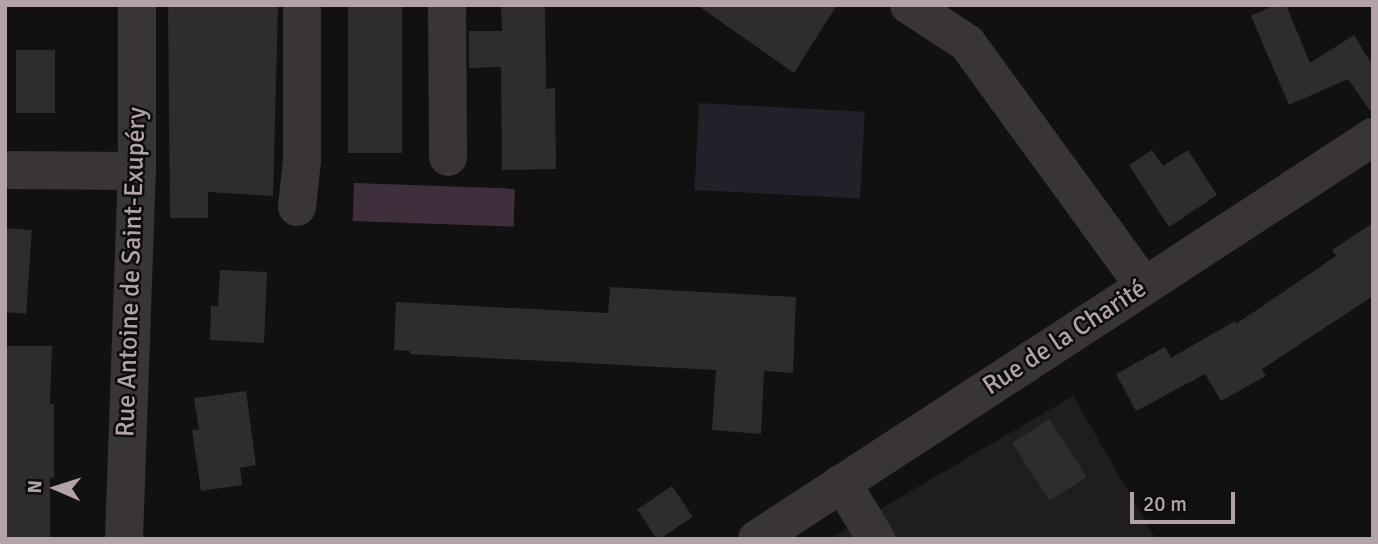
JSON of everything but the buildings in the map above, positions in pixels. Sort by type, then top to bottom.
[{"type":"street","name":"Rue Antoine de Saint-Exupéry","points":[[124,539],[137,171],[137,5]]},
{"type":"street","points":[[297,208],[302,160],[302,5]]},
{"type":"street","points":[[447,5],[448,157]]},
{"type":"street","points":[[909,5],[967,43],[1144,286]]},
{"type":"street","name":"Rue de la Charité","points":[[757,539],[1373,137]]},
{"type":"street","points":[[5,170],[137,171]]},
{"type":"street","points":[[842,484],[876,539]]},
{"type":"shaded area","points":[[699,103],[865,112],[860,199],[694,190]]},
{"type":"shaded area","points":[[354,183],[515,189],[514,227],[353,221]]},
{"type":"shaded area","points":[[1073,396],[1156,539],[829,539]]}]
